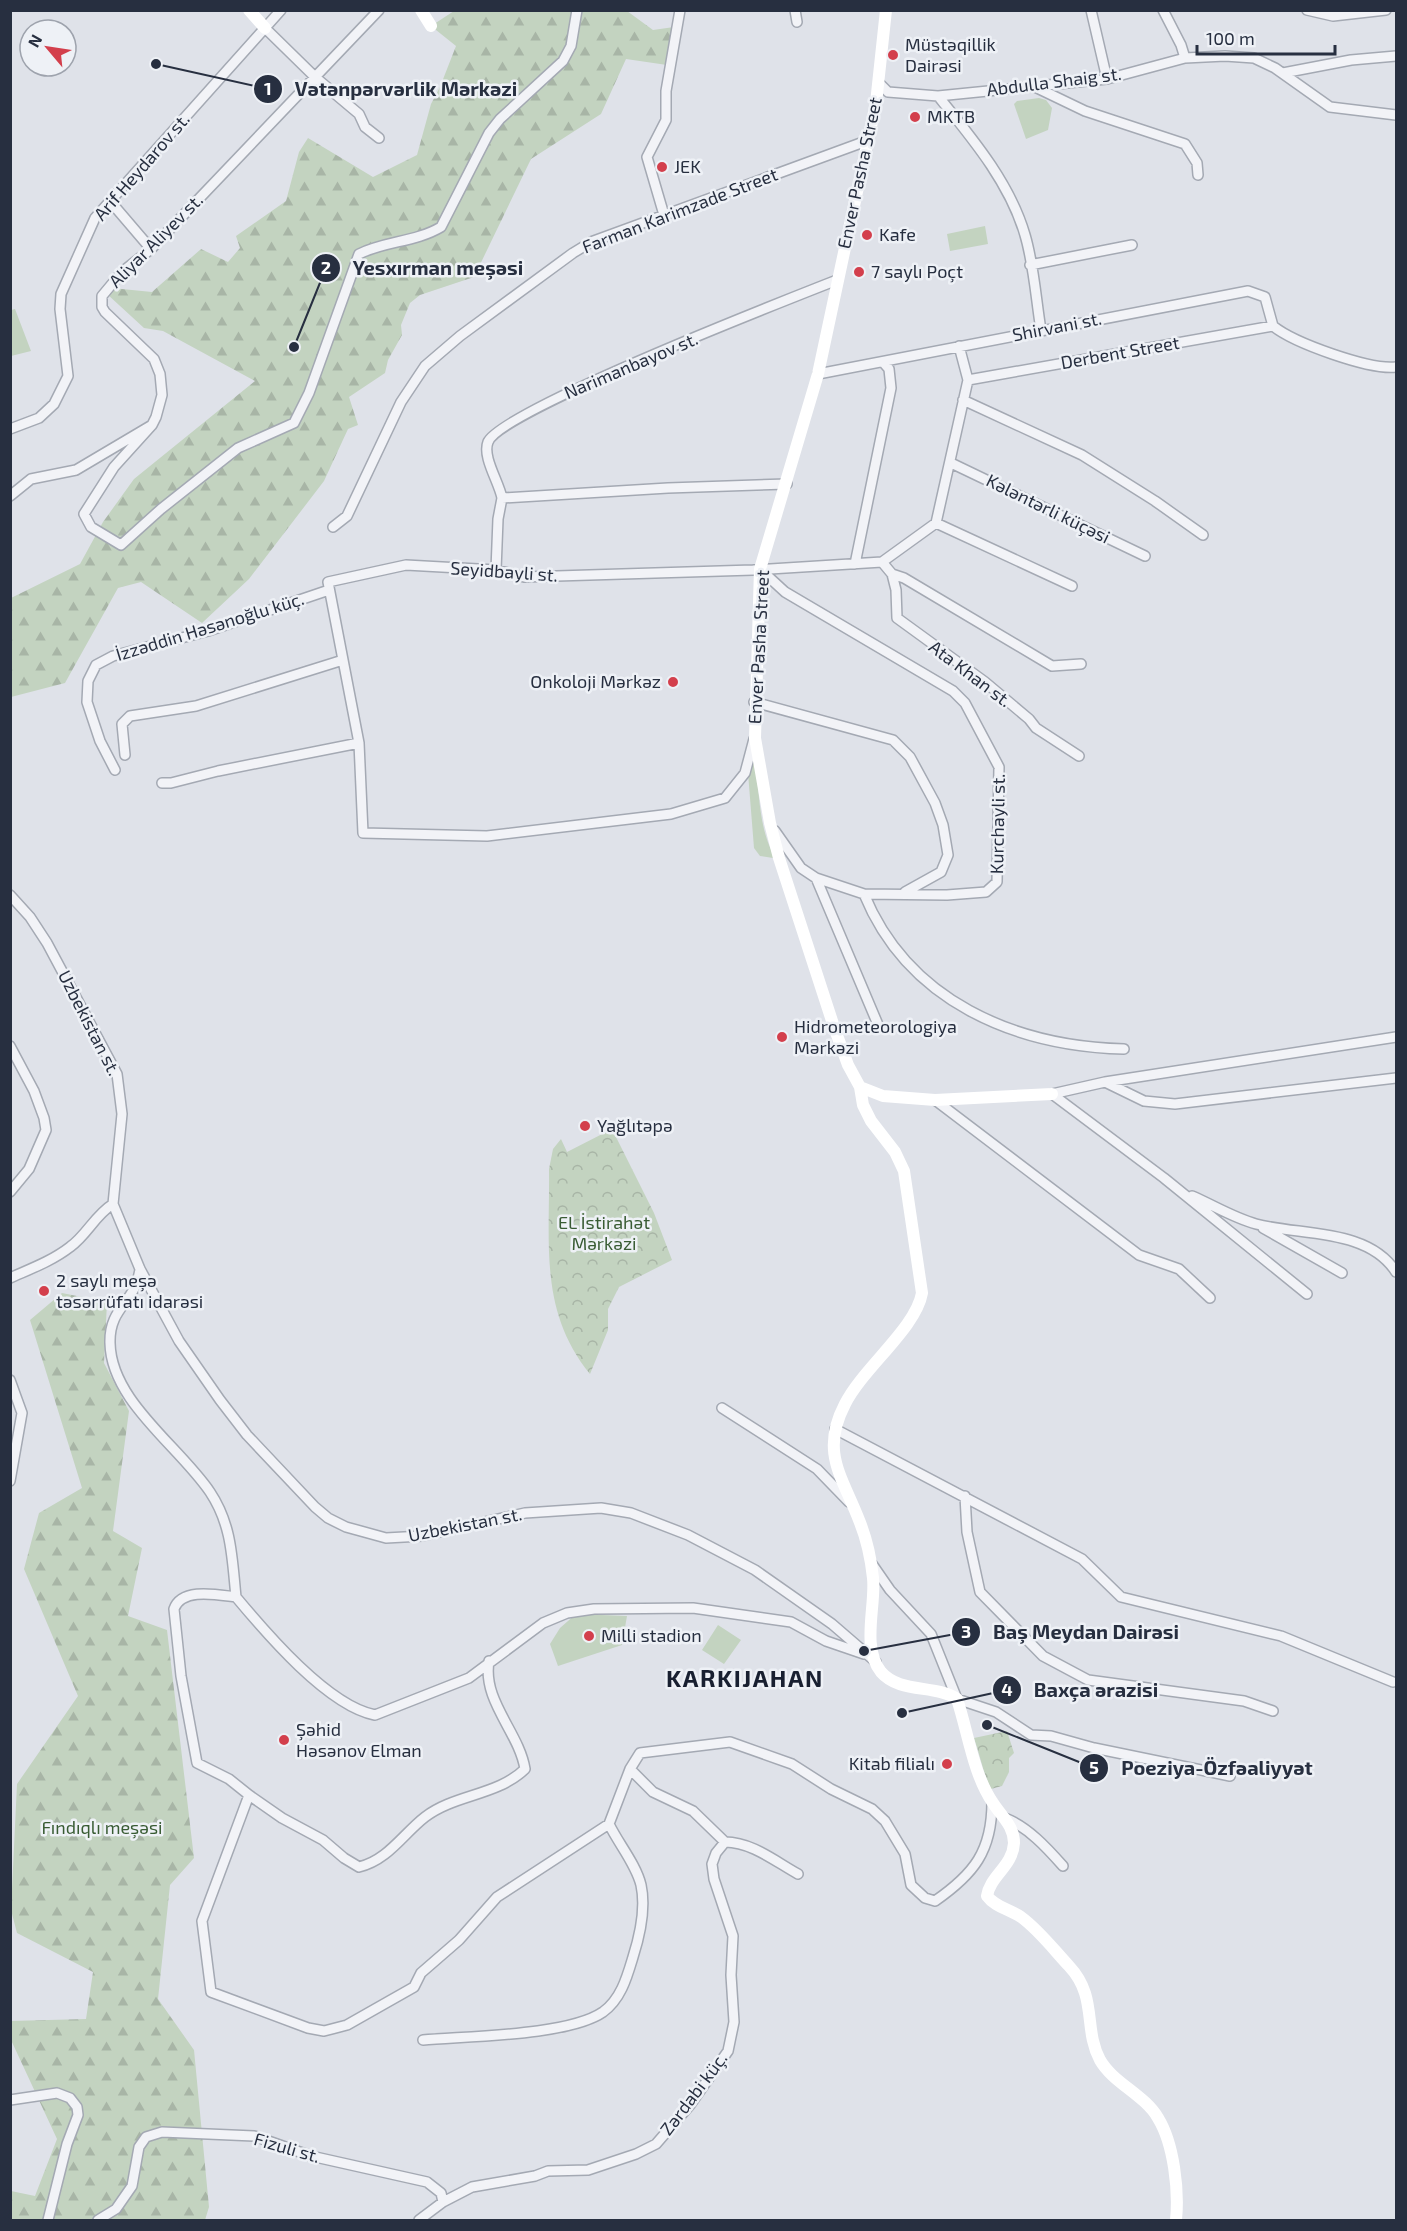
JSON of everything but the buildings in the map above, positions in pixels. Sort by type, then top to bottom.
[{"type":"street","points":[[249,10],[315,77],[359,114],[365,127],[379,138]]},
{"type":"street","name":"Arif Heydarov st.","points":[[10,429],[39,418],[62,392],[69,375],[60,309],[61,294],[95,218],[281,10]]},
{"type":"street","name":"Aliyar Aliyev st.","points":[[152,425],[161,406],[160,374],[154,359],[105,312],[102,307],[102,296],[122,272],[151,249],[379,10]]},
{"type":"street","points":[[421,10],[431,26]]},
{"type":"street","points":[[152,425],[114,467],[84,514],[91,527],[121,545],[161,509],[238,448],[294,423],[309,393],[359,254],[378,244],[430,233],[441,227],[489,133],[500,119],[562,61],[571,46],[577,10]]},
{"type":"street","points":[[664,215],[647,157],[666,120],[666,91],[680,10]]},
{"type":"street","points":[[795,10],[797,22]]},
{"type":"street","name":"Enver Pasha Street","points":[[871,1658],[873,1578],[864,1533],[838,1475],[832,1448],[835,1429],[844,1404],[862,1376],[910,1321],[921,1300],[908,1186],[904,1171],[863,1105],[860,1087],[848,1065],[834,1027],[770,823],[755,738],[754,702],[760,569],[818,374],[869,140],[879,83],[886,10]]},
{"type":"street","points":[[1091,10],[1107,78]]},
{"type":"street","points":[[1163,10],[1185,58]]},
{"type":"street","points":[[1307,10],[1333,16],[1386,10]]},
{"type":"street","name":"Abdulla Shaig st.","points":[[879,83],[888,92],[938,96],[1107,78],[1185,58],[1225,56],[1254,58],[1283,73],[1330,107],[1396,115]]},
{"type":"street","points":[[1283,73],[1351,60],[1396,56]]},
{"type":"street","points":[[1034,86],[1085,111],[1185,144],[1197,163],[1198,176]]},
{"type":"street","points":[[938,96],[981,150],[1004,189],[1025,235],[1041,330]]},
{"type":"street","name":"Farman Karimzade Street","points":[[333,527],[347,516],[401,402],[437,353],[573,252],[664,215],[869,140]]},
{"type":"street","points":[[110,201],[151,249]]},
{"type":"street","points":[[1030,265],[1132,245]]},
{"type":"street","name":"Narimanbayov st.","points":[[496,570],[498,519],[502,498],[500,483],[486,449],[488,440],[504,425],[564,394],[837,280]]},
{"type":"street","name":"Shirvani st.","points":[[818,374],[1248,291],[1265,297],[1273,326]]},
{"type":"street","points":[[1273,326],[1287,338],[1352,359],[1386,368],[1396,367]]},
{"type":"street","name":"Derbent Street","points":[[968,381],[1273,326]]},
{"type":"street","points":[[959,346],[968,381],[936,523],[882,562],[892,574],[904,578],[1052,666],[1081,664]]},
{"type":"street","points":[[855,564],[891,388],[889,369],[883,362]]},
{"type":"street","points":[[963,400],[1082,455],[1155,501],[1203,536]]},
{"type":"street","points":[[10,496],[31,479],[76,470],[152,425]]},
{"type":"street","name":"Kələntərli küçəsi","points":[[951,462],[1145,556]]},
{"type":"street","points":[[502,498],[668,488],[787,484]]},
{"type":"street","points":[[936,523],[1072,586]]},
{"type":"street","name":"Seyidbayli st.","points":[[329,590],[328,582],[406,565],[496,570],[524,577],[760,569],[882,562]]},
{"type":"street","name":"Kurchayli st.","points":[[760,569],[785,592],[953,691],[965,703],[999,767],[997,882],[986,892],[864,894],[816,878]]},
{"type":"street","name":"Ata Khan st.","points":[[892,574],[896,590],[897,618],[985,682],[1029,719],[1036,728],[1079,756]]},
{"type":"street","points":[[329,590],[359,743],[363,833],[487,836],[671,814],[725,798],[745,773],[755,738]]},
{"type":"street","name":"İzzəddin Həsənoğlu küç.","points":[[115,770],[100,741],[87,702],[88,681],[96,665],[113,656],[208,631],[329,590]]},
{"type":"street","points":[[125,755],[123,724],[130,716],[196,706],[343,660]]},
{"type":"street","points":[[754,702],[893,740],[910,757],[935,803],[943,825],[948,855],[941,872],[902,894]]},
{"type":"street","points":[[162,783],[359,743]]},
{"type":"street","points":[[770,823],[801,868],[816,878],[879,1027]]},
{"type":"street","points":[[864,894],[882,931],[911,966],[973,1015],[1024,1034],[1101,1049],[1124,1049]]},
{"type":"street","name":"Uzbekistan st.","points":[[10,895],[30,916],[47,943],[117,1074],[122,1114],[113,1204],[140,1269],[179,1341],[247,1435],[328,1518],[369,1535],[386,1538],[422,1536],[534,1512],[601,1508],[631,1513],[688,1535],[755,1570],[832,1624],[871,1658]]},
{"type":"street","points":[[860,1087],[883,1096],[935,1101],[1052,1094],[1105,1082],[1396,1036]]},
{"type":"street","points":[[10,1046],[34,1091],[45,1118],[46,1130],[29,1169],[10,1192]]},
{"type":"street","points":[[1105,1082],[1144,1101],[1176,1104],[1396,1078]]},
{"type":"street","points":[[1052,1094],[1181,1191],[1307,1294]]},
{"type":"street","points":[[935,1101],[1139,1255],[1179,1269],[1210,1298]]},
{"type":"street","points":[[1181,1191],[1255,1224],[1342,1273]]},
{"type":"street","points":[[10,1278],[70,1247],[92,1225],[100,1212],[113,1204]]},
{"type":"street","points":[[1255,1224],[1338,1238],[1367,1247],[1389,1261],[1396,1272]]},
{"type":"street","points":[[140,1269],[135,1291],[113,1316],[110,1336],[111,1359],[117,1377],[130,1398],[210,1492],[229,1529],[236,1597],[266,1634],[296,1662],[345,1704],[363,1713],[375,1715],[469,1678],[543,1623],[567,1613],[594,1609],[693,1608],[791,1622],[848,1650],[871,1658],[881,1672],[900,1683],[945,1693],[996,1712],[1031,1735],[1051,1736],[1094,1748],[1230,1776]]},
{"type":"street","points":[[10,1380],[22,1413],[10,1481]]},
{"type":"street","points":[[722,1408],[818,1469],[850,1504]]},
{"type":"street","points":[[835,1429],[1082,1559],[1121,1597],[1281,1636],[1393,1682]]},
{"type":"street","points":[[964,1496],[967,1532],[980,1592],[1043,1656],[1088,1680],[1244,1701],[1273,1711]]},
{"type":"street","points":[[869,1560],[890,1590],[931,1634],[957,1699],[980,1777],[992,1802],[1005,1818],[1012,1832],[1012,1852],[987,1896],[992,1902],[1020,1917],[1038,1932],[1070,1967],[1083,1986],[1089,2000],[1094,2043],[1102,2062],[1158,2118],[1173,2159],[1177,2184],[1176,2220]]},
{"type":"street","points":[[236,1597],[196,1595],[177,1601],[175,1623],[181,1676],[197,1763],[229,1779],[282,1818],[323,1839],[344,1858],[359,1867],[374,1863],[436,1810],[500,1786],[525,1769],[523,1760],[499,1714],[487,1673],[489,1661]]},
{"type":"street","points":[[249,1795],[202,1922],[211,1992],[308,2028],[324,2031],[347,2025],[414,1987],[421,1973],[459,1940],[497,1897],[609,1824],[630,1769],[640,1753],[730,1742],[792,1764],[831,1789],[872,1809],[885,1821],[905,1854],[911,1885],[925,1898],[935,1901],[973,1871],[981,1858],[990,1829],[992,1802]]},
{"type":"street","points":[[630,1769],[653,1792],[693,1811],[725,1842],[755,1849],[798,1874]]},
{"type":"street","points":[[1005,1818],[1015,1821],[1063,1866]]},
{"type":"street","points":[[423,2040],[548,2029],[581,2022],[602,2012],[616,1999],[634,1955],[643,1906],[641,1883],[609,1824]]},
{"type":"street","name":"Zərdabi küç.","points":[[419,2220],[443,2202],[485,2183],[535,2176],[548,2171],[588,2170],[636,2154],[656,2144],[690,2105],[728,2051],[734,2022],[731,1975],[733,1936],[714,1879],[712,1864],[716,1852],[725,1842]]},
{"type":"street","points":[[10,2100],[57,2094],[70,2098],[77,2107],[78,2115],[67,2144],[48,2220]]},
{"type":"street","name":"Fizuli st.","points":[[98,2220],[116,2210],[132,2186],[142,2142],[146,2137],[162,2132],[254,2136],[311,2156],[427,2182],[441,2193],[443,2202]]},
{"type":"green space","points":[[454,11],[627,11],[653,30],[674,27],[667,65],[626,59],[601,114],[531,159],[474,277],[420,295],[410,303],[401,325],[402,335],[388,360],[385,373],[349,397],[358,425],[348,429],[324,481],[249,579],[202,623],[141,582],[118,588],[65,683],[11,697],[11,598],[80,564],[103,522],[134,479],[255,381],[163,331],[144,328],[107,294],[112,288],[152,292],[201,249],[228,262],[240,248],[236,236],[286,201],[299,152],[308,138],[373,177],[417,155],[431,104],[456,46],[431,26]]},
{"type":"green space","points":[[1039,98],[1046,100],[1052,108],[1048,130],[1026,139],[1014,104],[1017,101]]},
{"type":"green space","points":[[985,226],[988,244],[950,251],[947,234]]},
{"type":"green space","points":[[15,309],[31,351],[11,356],[11,310]]},
{"type":"green space","points":[[754,753],[762,820],[775,857],[773,858],[760,856],[754,848],[748,773]]},
{"type":"green space","name":"EL İstirahət Mərkəzi","points":[[612,1129],[654,1213],[672,1260],[619,1287],[608,1309],[608,1330],[590,1374],[562,1326],[555,1301],[549,1251],[549,1169],[553,1149],[561,1139],[567,1152]]},
{"type":"green space","name":"Fındıqlı meşəsi","points":[[62,1293],[107,1302],[104,1363],[129,1411],[113,1531],[142,1548],[128,1616],[167,1630],[194,1858],[170,1885],[158,1999],[194,2050],[209,2207],[205,2220],[11,2220],[11,2191],[35,2196],[57,2139],[11,2040],[10,2021],[86,2019],[93,1972],[17,1933],[11,1910],[17,1784],[78,1696],[24,1569],[39,1513],[82,1488],[30,1320]]},
{"type":"green space","name":"Milli stadion","points":[[576,1614],[627,1616],[622,1645],[558,1666],[550,1644],[560,1628]]},
{"type":"green space","points":[[718,1625],[741,1640],[724,1664],[702,1650]]},
{"type":"green space","points":[[1007,1731],[1014,1753],[1009,1758],[1009,1772],[1002,1786],[991,1789],[974,1738]]},
{"type":"place","name":"Müstəqillik Dairəsi","points":[[893,55]]},
{"type":"place","name":"Vətənpərvərlik Mərkəzi","points":[[156,64]]},
{"type":"place","name":"MKTB","points":[[915,117]]},
{"type":"place","name":"JEK","points":[[662,167]]},
{"type":"place","name":"Kafe","points":[[867,235]]},
{"type":"place","name":"7 saylı Poçt","points":[[859,272]]},
{"type":"place","name":"Yesxırman meşəsi","points":[[294,347]]},
{"type":"place","name":"Onkoloji Mərkəz","points":[[673,682]]},
{"type":"place","name":"Hidrometeorologiya Mərkəzi","points":[[782,1037]]},
{"type":"place","name":"Yağlıtəpə","points":[[585,1126]]},
{"type":"place","name":"2 saylı meşə təsərrüfatı idarəsi","points":[[44,1291]]},
{"type":"place","name":"Milli stadion","points":[[589,1636]]},
{"type":"place","name":"Baş Meydan Dairəsi","points":[[864,1651]]},
{"type":"place","name":"Baxça ərazisi","points":[[902,1713]]},
{"type":"place","name":"Poeziya-Özfəaliyyət","points":[[987,1725]]},
{"type":"place","name":"Şəhid Həsənov Elman","points":[[284,1740]]},
{"type":"place","name":"Kitab filialı","points":[[947,1764]]},
{"type":"district","name":"KARKIJAHAN","points":[[745,1679]]}]
